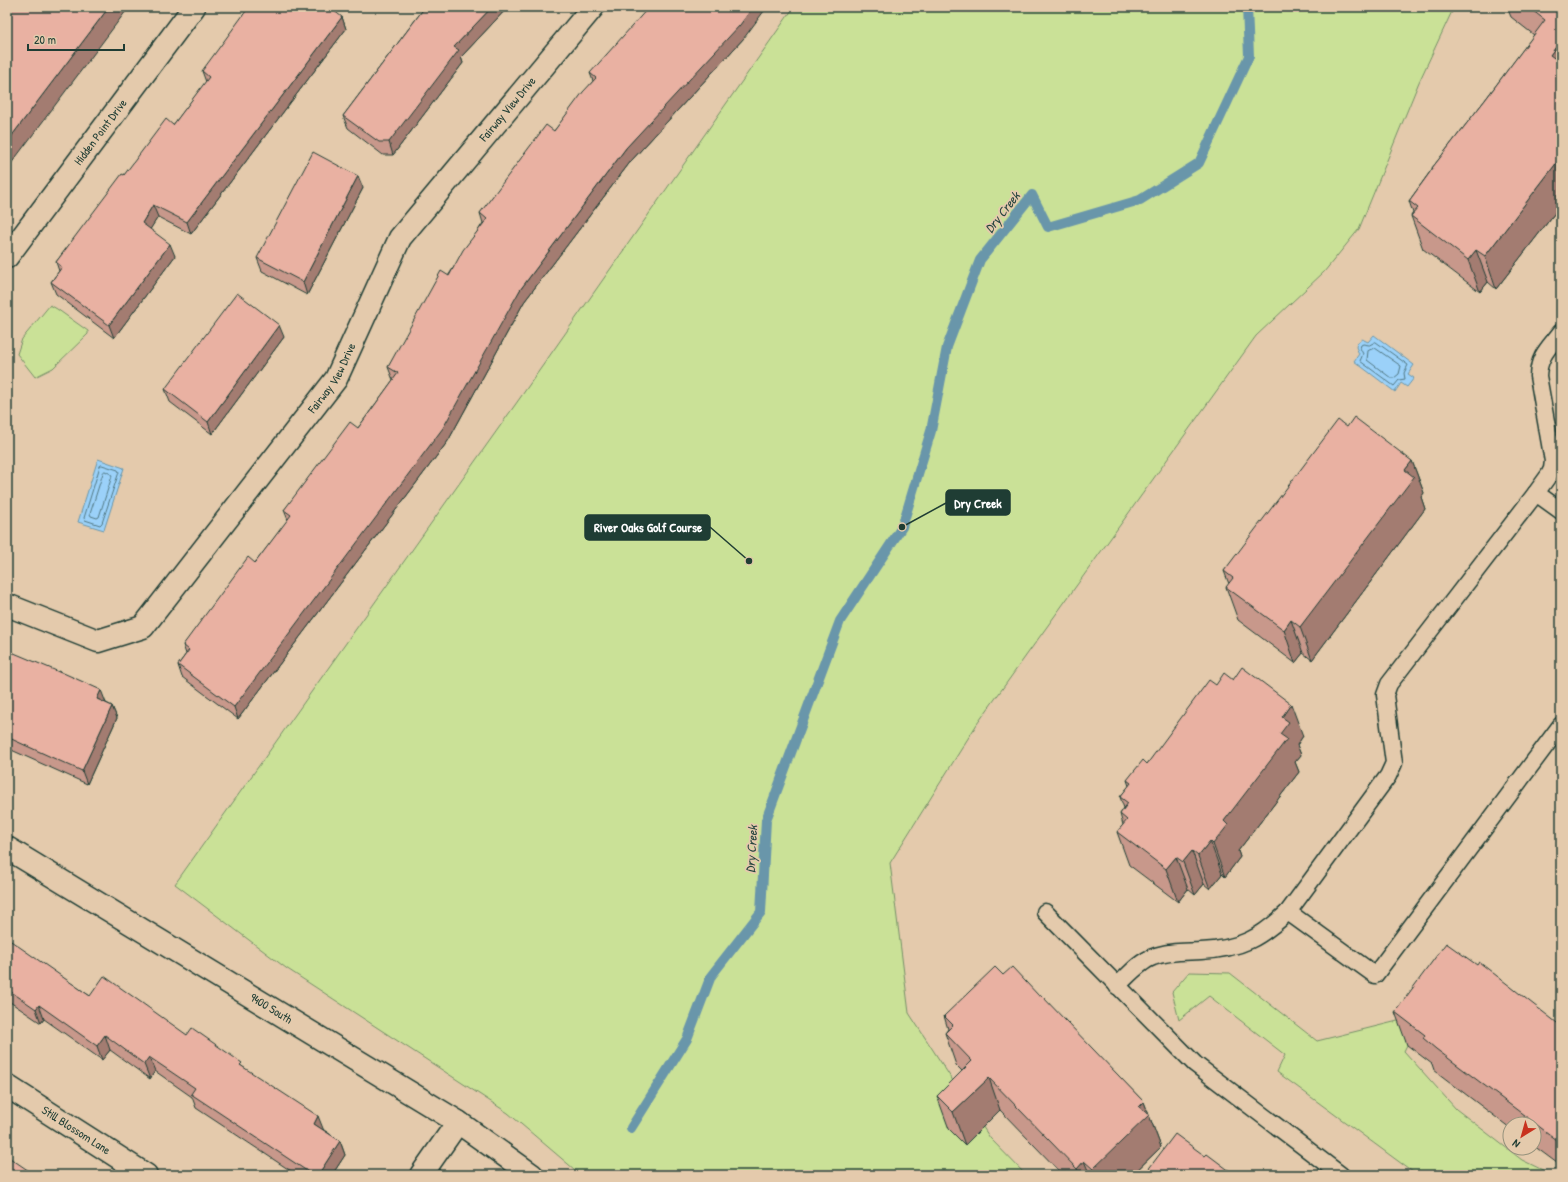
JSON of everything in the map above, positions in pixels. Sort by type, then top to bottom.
[{"type":"street","name":"Hidden Point Drive","points":[[7,257],[194,7]]},
{"type":"street","name":"Fairway View Drive","points":[[7,605],[98,641],[142,627],[336,379],[400,238],[593,7]]},
{"type":"street","name":"9400 South","points":[[7,848],[458,1122],[532,1175]]},
{"type":"street","name":"Still Blossom Lane","points":[[7,1086],[146,1175]]},
{"type":"street","points":[[421,1175],[458,1122]]},
{"type":"lane","points":[[1117,986],[1136,968],[1151,957],[1164,953],[1226,949],[1256,937],[1269,929],[1288,912],[1392,770],[1394,763],[1385,695],[1389,684],[1549,475],[1553,461],[1538,376],[1539,363],[1541,357],[1561,332]]},
{"type":"lane","points":[[1536,493],[1561,512]]},
{"type":"lane","points":[[1288,912],[1374,975],[1561,725]]},
{"type":"lane","points":[[1045,912],[1194,1064],[1341,1175]]},
{"type":"green space","points":[[794,7],[1454,7],[1419,82],[1359,229],[1324,272],[1256,336],[977,724],[890,863],[909,1013],[990,1138],[1026,1175],[581,1175],[508,1113],[286,968],[175,884],[520,398]]},
{"type":"green space","points":[[50,305],[88,331],[88,334],[53,368],[35,377],[17,354],[22,339]]},
{"type":"green space","points":[[1189,972],[1230,973],[1317,1041],[1422,1015],[1404,1051],[1456,1109],[1502,1145],[1502,1156],[1517,1156],[1553,1175],[1417,1175],[1277,1072],[1285,1055],[1209,996],[1179,1020],[1172,992]]},
{"type":"water","points":[[1374,335],[1414,365],[1408,374],[1414,378],[1407,387],[1401,383],[1395,392],[1354,361],[1359,354],[1356,347],[1357,343],[1362,339],[1368,342]]},
{"type":"water","points":[[98,459],[124,468],[104,530],[78,522]]},
{"type":"building","points":[[7,7],[109,7],[7,142],[8,38]]},
{"type":"building","points":[[249,7],[329,7],[342,17],[187,222],[153,205],[142,223],[170,244],[109,325],[51,282],[62,267],[56,262],[122,174],[124,175],[166,119],[173,125],[209,77],[202,71]]},
{"type":"building","points":[[425,7],[492,7],[454,47],[459,50],[389,142],[379,142],[343,116]]},
{"type":"building","points":[[649,7],[753,7],[740,25],[626,148],[520,290],[443,428],[234,707],[178,665],[189,650],[183,645],[248,557],[255,563],[291,515],[284,510],[350,422],[358,428],[398,373],[388,367],[441,271],[449,276],[463,250],[487,219],[480,213],[546,125],[554,131],[583,92],[596,78],[590,73]]},
{"type":"building","points":[[1528,7],[1561,7],[1561,40],[1550,55],[1561,63],[1561,157],[1485,256],[1476,250],[1468,260],[1411,216],[1418,208],[1409,201],[1432,168],[1545,20]]},
{"type":"building","points":[[313,152],[358,176],[303,282],[257,258]]},
{"type":"building","points":[[237,293],[279,325],[208,422],[165,389]]},
{"type":"building","points":[[1354,417],[1412,461],[1405,470],[1414,477],[1300,627],[1291,620],[1284,630],[1226,587],[1233,578],[1224,571],[1338,420],[1347,427]]},
{"type":"building","points":[[7,650],[101,690],[97,699],[112,706],[82,771],[7,737]]},
{"type":"building","points":[[1242,667],[1291,704],[1282,717],[1289,722],[1280,734],[1287,739],[1224,821],[1228,825],[1213,844],[1210,841],[1198,856],[1192,851],[1183,862],[1176,857],[1166,869],[1117,832],[1127,820],[1120,814],[1128,803],[1120,797],[1131,783],[1127,780],[1143,760],[1147,764],[1209,680],[1216,685],[1224,673],[1233,680]]},
{"type":"building","points":[[8,939],[90,996],[104,976],[187,1035],[192,1028],[242,1063],[240,1065],[318,1116],[314,1124],[340,1141],[318,1175],[313,1175],[191,1094],[195,1088],[149,1057],[144,1064],[105,1035],[97,1046],[39,1005],[36,1009],[7,989]]},
{"type":"building","points":[[1446,943],[1477,965],[1479,962],[1561,1026],[1561,1143],[1542,1129],[1542,1116],[1525,1116],[1436,1049],[1423,1038],[1425,1035],[1395,1012]]},
{"type":"building","points":[[995,967],[1003,975],[1012,967],[1144,1102],[1139,1107],[1149,1115],[1093,1169],[1084,1161],[1077,1169],[989,1078],[953,1112],[937,1096],[972,1061],[945,1033],[953,1025],[944,1016]]},
{"type":"building","points":[[1175,1134],[1205,1156],[1207,1154],[1235,1175],[1144,1175]]},
{"type":"building","points":[[7,1156],[35,1175],[7,1175]]},
{"type":"waterway","name":"Dry Creek","points":[[631,1128],[687,1039],[711,976],[761,912],[766,820],[840,621],[902,527],[931,431],[947,347],[980,260],[1032,195],[1048,227],[1140,200],[1199,163],[1249,56],[1247,7]]},
{"type":"place","name":"Dry Creek","points":[[902,527]]},
{"type":"place","name":"River Oaks Golf Course","points":[[749,561]]}]
